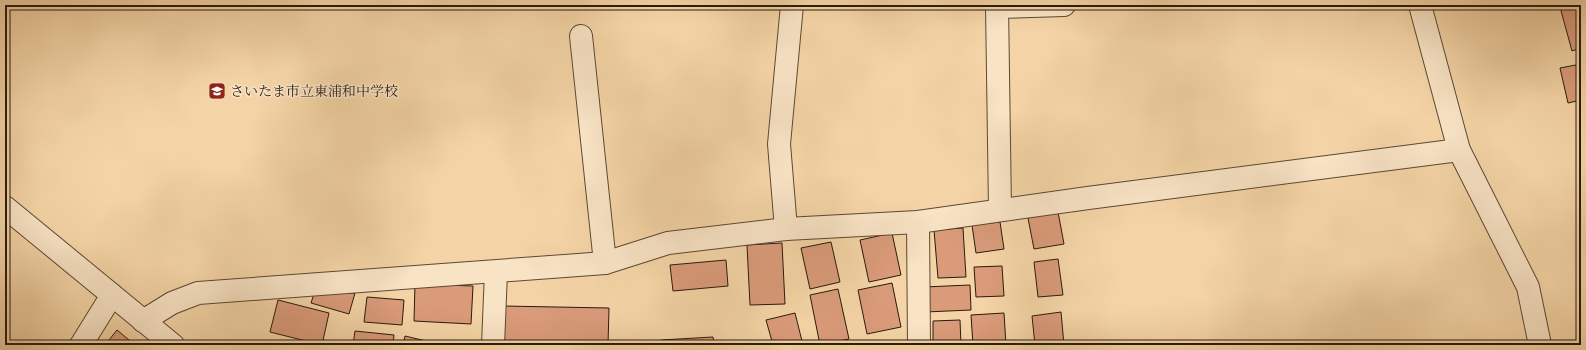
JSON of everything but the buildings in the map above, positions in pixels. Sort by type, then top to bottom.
[{"type":"street","points":[[786,229],[779,144],[792,5]]},
{"type":"street","points":[[1000,210],[997,6],[1064,5]]},
{"type":"street","points":[[1420,5],[1459,150],[1528,287],[1540,345]]},
{"type":"street","points":[[581,36],[605,263]]},
{"type":"street","points":[[143,321],[172,302],[198,293],[605,263],[668,243],[786,229],[918,222],[1459,150]]},
{"type":"street","points":[[5,207],[173,345]]},
{"type":"street","points":[[918,222],[919,345]]},
{"type":"street","points":[[493,345],[496,272]]},
{"type":"street","points":[[81,345],[112,295]]},
{"type":"place","name":"さいたま市立東浦和中学校","points":[[217,91]]}]
